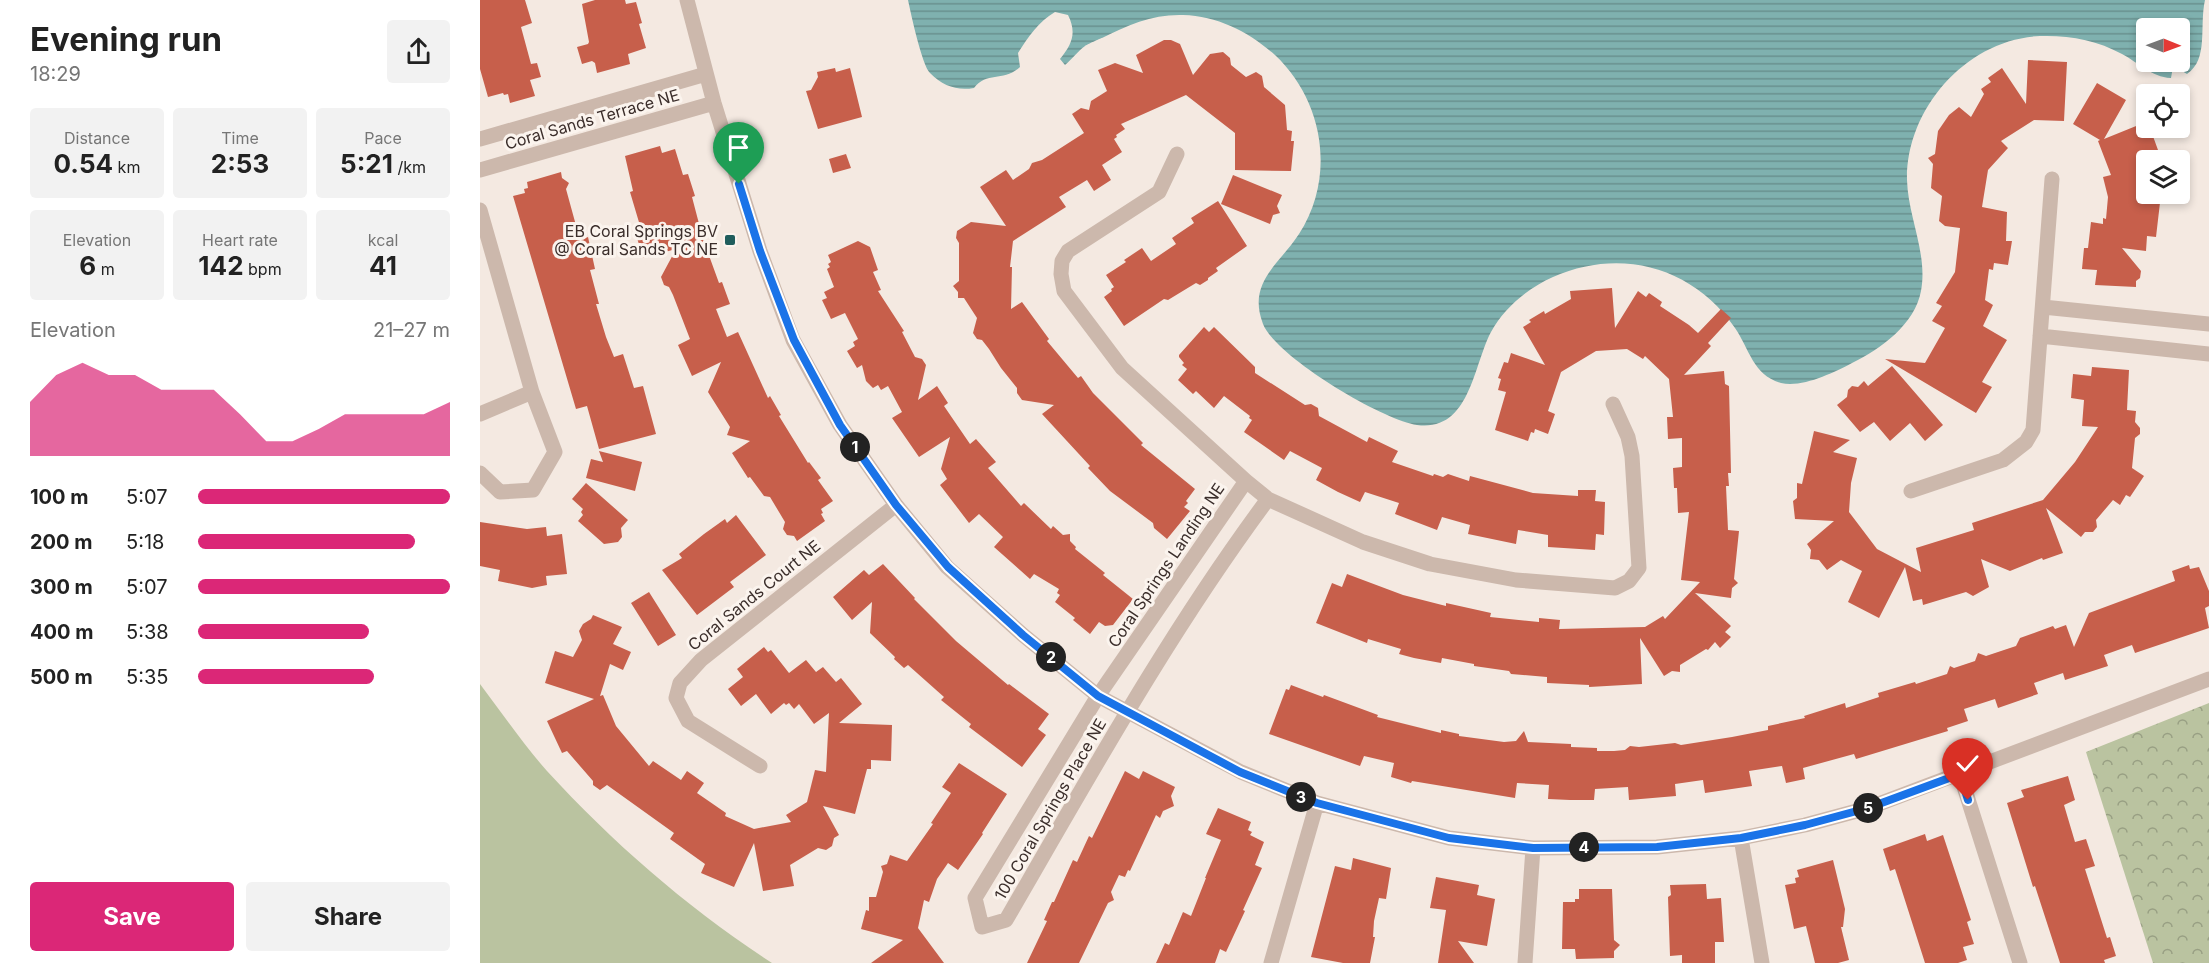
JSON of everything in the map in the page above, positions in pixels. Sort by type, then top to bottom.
[{"type":"street","points":[[687,0],[714,103],[760,251],[794,340],[840,425],[896,505],[948,567],[1023,635],[1098,696],[1240,772],[1317,803],[1449,838],[1533,848],[1657,847],[1741,838],[1805,825],[1868,808],[2209,679]]},
{"type":"street","name":"Coral Sands Terrace NE","points":[[480,139],[706,74]]},
{"type":"street","name":"Coral Sands Terrace NE","points":[[480,170],[714,103]]},
{"type":"street","points":[[1177,154],[1159,192],[1068,251],[1062,261],[1061,274],[1064,291],[1122,368],[1246,482]]},
{"type":"street","points":[[1911,491],[2003,460],[2026,442],[2033,430],[2052,179]]},
{"type":"street","points":[[480,210],[532,392],[555,452],[533,490],[500,492],[480,473]]},
{"type":"street","points":[[2043,307],[2209,324]]},
{"type":"street","points":[[2040,336],[2209,354]]},
{"type":"street","points":[[480,414],[532,392]]},
{"type":"street","name":"Coral Springs Landing NE","points":[[1098,696],[1246,482],[1268,499],[1363,542],[1430,564],[1516,580],[1615,588],[1629,580],[1639,568],[1632,456],[1628,437],[1613,404]]},
{"type":"street","points":[[1126,712],[1235,543],[1268,499]]},
{"type":"street","name":"Coral Sands Court NE","points":[[760,766],[688,721],[676,698],[680,683],[701,660],[896,505]]},
{"type":"street","name":"100 Coral Springs Place NE","points":[[1098,696],[975,898],[982,927],[1006,920],[1126,712]]},
{"type":"street","points":[[1960,774],[2020,963]]},
{"type":"street","points":[[1271,963],[1317,803]]},
{"type":"street","points":[[1741,838],[1762,963]]},
{"type":"street","points":[[1525,963],[1533,848]]},
{"type":"green space","points":[[480,684],[538,761],[626,850],[682,898],[772,963],[480,963]]},
{"type":"green space","points":[[2209,703],[2209,963],[2153,963],[2086,752]]},
{"type":"water","points":[[908,0],[2205,0],[2201,51],[2194,68],[2190,71],[2190,18],[2136,18],[2136,63],[2103,45],[2061,36],[2040,36],[2013,40],[1988,50],[1966,64],[1946,82],[1929,104],[1917,128],[1909,153],[1908,194],[1922,263],[1918,303],[1904,325],[1895,334],[1863,357],[1808,382],[1781,383],[1758,368],[1735,328],[1718,307],[1698,290],[1677,277],[1654,268],[1629,264],[1604,264],[1579,268],[1553,277],[1518,300],[1496,323],[1491,332],[1474,378],[1459,408],[1448,418],[1435,424],[1417,425],[1380,412],[1332,385],[1288,353],[1272,338],[1263,324],[1259,309],[1262,285],[1299,234],[1311,212],[1318,188],[1321,164],[1314,117],[1305,94],[1292,74],[1275,55],[1255,39],[1244,32],[1208,18],[1183,15],[1161,16],[1141,21],[1086,45],[1065,65],[1060,59],[1072,38],[1071,21],[1068,15],[1055,12],[1030,35],[1018,53],[1020,67],[1014,72],[984,80],[974,88],[962,89],[940,81],[930,73],[920,50]]},
{"type":"water","points":[[2151,72],[2172,72],[2171,78]]},
{"type":"building","points":[[480,0],[525,0],[532,23],[521,27],[531,64],[537,63],[541,77],[530,80],[535,96],[510,103],[508,94],[488,97],[480,69]]},
{"type":"building","points":[[595,0],[625,0],[626,4],[636,2],[646,48],[628,54],[630,64],[597,73],[595,63],[592,61],[582,64],[577,47],[589,42],[582,4]]},
{"type":"building","points":[[1164,40],[1180,44],[1193,75],[1210,54],[1223,52],[1230,58],[1231,65],[1246,77],[1256,72],[1262,76],[1264,87],[1285,105],[1287,130],[1292,131],[1291,141],[1294,141],[1291,171],[1235,170],[1235,133],[1186,95],[1121,124],[1125,129],[1114,139],[1122,152],[1102,165],[1111,180],[1094,191],[1087,180],[1059,197],[1066,207],[1013,241],[1010,267],[1012,267],[1011,309],[1022,302],[1049,339],[1047,341],[1078,378],[1081,376],[1093,393],[1143,443],[1141,445],[1195,489],[1184,507],[1190,511],[1167,539],[1154,528],[1153,523],[1110,491],[1042,414],[1054,405],[1022,400],[1017,393],[1017,388],[989,349],[973,333],[977,318],[964,298],[958,298],[958,292],[953,286],[959,281],[957,231],[971,222],[1006,226],[980,187],[1006,170],[1013,180],[1029,169],[1032,163],[1042,160],[1084,133],[1072,114],[1081,108],[1089,110],[1091,101],[1107,91],[1098,70],[1115,63],[1143,73],[1136,55]]},
{"type":"building","points":[[2028,60],[2067,62],[2064,121],[2034,120],[2001,141],[2008,148],[1988,170],[1982,207],[2007,212],[2006,241],[2012,241],[2008,265],[1994,263],[1993,270],[1989,269],[1985,300],[1993,305],[1983,326],[2007,340],[1982,382],[1992,387],[1976,413],[1885,359],[1925,363],[1945,328],[1932,321],[1942,306],[1936,303],[1955,272],[1960,228],[1945,226],[1939,221],[1942,196],[1931,188],[1933,164],[1928,158],[1935,154],[1938,131],[1949,115],[1959,107],[1971,117],[1984,94],[1981,89],[1991,82],[1988,78],[2002,68],[2026,104]]},
{"type":"building","points":[[835,68],[836,72],[850,68],[862,117],[818,129],[806,91],[811,90],[818,77],[817,72]]},
{"type":"building","points":[[2097,83],[2126,100],[2104,139],[2136,126],[2136,138],[2154,138],[2158,150],[2136,150],[2136,204],[2160,204],[2156,237],[2147,236],[2146,251],[2122,248],[2141,271],[2136,287],[2095,285],[2097,270],[2082,269],[2084,248],[2088,248],[2091,222],[2103,224],[2103,218],[2106,219],[2108,197],[2103,177],[2111,175],[2098,141],[2100,140],[2073,124]]},
{"type":"building","points":[[660,146],[662,153],[675,149],[683,175],[688,174],[695,196],[692,197],[703,239],[719,283],[722,282],[730,304],[716,309],[727,337],[738,332],[768,398],[770,396],[781,415],[779,416],[808,463],[821,478],[818,480],[833,501],[821,509],[825,521],[797,541],[794,536],[787,535],[783,529],[785,522],[770,497],[764,496],[750,477],[748,478],[732,453],[750,441],[727,435],[730,427],[708,392],[721,362],[692,376],[678,345],[690,339],[673,295],[669,287],[664,285],[661,277],[676,249],[643,258],[635,231],[641,229],[630,192],[633,191],[625,156]]},
{"type":"building","points":[[846,154],[851,168],[833,173],[829,159]]},
{"type":"building","points":[[561,172],[562,178],[569,183],[566,189],[580,240],[588,237],[595,269],[590,270],[599,304],[596,304],[606,337],[614,357],[623,354],[634,388],[643,386],[656,434],[599,449],[587,406],[576,409],[513,196],[525,193],[524,189],[528,188],[527,182]]},
{"type":"building","points":[[1233,175],[1282,195],[1277,206],[1280,213],[1273,215],[1270,224],[1221,204]]},
{"type":"building","points":[[1218,201],[1247,246],[1216,268],[1218,271],[1208,280],[1200,285],[1196,283],[1168,300],[1164,299],[1124,326],[1104,297],[1114,287],[1106,275],[1142,248],[1151,261],[1176,244],[1172,238],[1194,223],[1191,218]]},
{"type":"building","points":[[858,241],[870,247],[878,270],[873,272],[881,290],[878,291],[904,331],[902,332],[915,357],[922,359],[926,365],[918,400],[937,386],[948,403],[944,406],[970,444],[976,439],[996,462],[988,468],[1021,506],[1024,503],[1051,529],[1053,526],[1063,535],[1070,534],[1070,541],[1076,547],[1075,549],[1133,599],[1113,625],[1105,626],[1099,622],[1090,634],[1055,602],[1060,595],[1057,593],[1059,589],[1034,574],[1030,579],[994,547],[1003,537],[979,514],[969,523],[940,485],[947,479],[941,469],[950,437],[919,457],[892,418],[902,412],[888,386],[881,390],[878,385],[873,388],[866,381],[862,365],[857,368],[847,351],[855,346],[853,342],[858,339],[845,313],[831,319],[822,300],[827,298],[824,292],[834,287],[827,269],[831,262],[828,255]]},
{"type":"building","points":[[1612,288],[1615,328],[1638,291],[1646,297],[1649,293],[1662,302],[1660,306],[1698,333],[1721,309],[1731,318],[1708,343],[1711,346],[1684,375],[1724,371],[1725,384],[1729,386],[1731,473],[1728,473],[1729,486],[1726,486],[1728,530],[1739,531],[1734,579],[1738,583],[1732,588],[1731,598],[1695,593],[1731,626],[1725,632],[1731,637],[1720,648],[1715,642],[1708,650],[1706,649],[1680,665],[1680,672],[1672,671],[1664,676],[1640,638],[1642,684],[1589,687],[1589,685],[1547,683],[1547,677],[1511,674],[1509,671],[1442,658],[1441,663],[1414,658],[1399,654],[1401,649],[1368,639],[1367,643],[1316,623],[1332,583],[1342,587],[1347,574],[1403,595],[1446,606],[1446,603],[1491,613],[1490,617],[1539,622],[1539,618],[1560,620],[1559,629],[1645,627],[1663,616],[1665,619],[1700,582],[1681,580],[1689,512],[1678,513],[1673,468],[1682,467],[1682,438],[1668,439],[1667,417],[1673,417],[1669,379],[1645,356],[1643,359],[1627,349],[1596,351],[1561,372],[1548,411],[1555,414],[1548,434],[1535,429],[1534,433],[1531,432],[1528,441],[1495,430],[1506,392],[1498,390],[1501,379],[1498,378],[1504,362],[1508,363],[1511,353],[1545,365],[1523,327],[1531,322],[1529,320],[1544,311],[1545,314],[1571,299],[1570,291]]},
{"type":"building","points":[[1204,327],[1209,332],[1214,327],[1255,367],[1255,373],[1305,405],[1311,404],[1318,408],[1319,416],[1367,442],[1369,437],[1398,451],[1392,462],[1433,476],[1434,474],[1443,477],[1448,474],[1469,481],[1470,476],[1533,493],[1578,496],[1578,490],[1596,490],[1595,501],[1605,502],[1604,535],[1596,534],[1595,550],[1548,547],[1548,535],[1518,530],[1516,544],[1468,534],[1470,525],[1442,517],[1437,530],[1395,514],[1399,503],[1365,492],[1360,502],[1338,492],[1316,480],[1322,468],[1290,451],[1284,460],[1244,432],[1252,420],[1250,416],[1224,396],[1214,408],[1196,391],[1193,394],[1178,380],[1187,369],[1182,365],[1184,363],[1179,355]]},
{"type":"building","points":[[1892,366],[1943,425],[1925,441],[1910,423],[1890,441],[1874,422],[1860,432],[1837,405],[1847,397],[1848,390],[1852,386],[1858,387],[1864,381],[1868,386]]},
{"type":"building","points":[[2092,367],[2129,370],[2127,410],[2136,411],[2135,422],[2140,428],[2140,434],[2135,438],[2132,468],[2144,476],[2130,497],[2126,495],[2120,505],[2113,500],[2096,520],[2097,527],[2093,532],[2085,532],[2081,537],[2046,508],[2063,553],[2043,560],[2042,558],[2010,571],[1981,559],[1989,587],[1973,596],[1966,592],[1923,605],[1922,599],[1913,601],[1905,567],[1879,618],[1848,602],[1862,571],[1841,560],[1827,570],[1819,560],[1810,559],[1811,550],[1807,544],[1834,521],[1795,519],[1793,501],[1797,498],[1797,483],[1802,484],[1814,431],[1850,440],[1833,452],[1857,458],[1851,483],[1849,512],[1877,549],[1921,572],[1916,548],[1974,530],[1972,523],[2043,500],[2075,462],[2098,427],[2082,426],[2084,400],[2071,398],[2073,374],[2091,376]]},
{"type":"building","points":[[599,451],[642,462],[635,491],[586,478],[591,459],[603,462]]},
{"type":"building","points":[[586,483],[628,520],[621,528],[622,537],[618,542],[604,544],[578,521],[583,515],[581,512],[583,509],[572,499]]},
{"type":"building","points":[[736,515],[766,555],[730,582],[734,587],[697,615],[662,570],[682,558],[679,554],[704,534],[725,519],[727,523]]},
{"type":"building","points":[[480,522],[527,529],[546,527],[547,536],[562,534],[567,574],[546,576],[547,585],[532,588],[498,581],[500,570],[480,566]]},
{"type":"building","points":[[883,564],[956,641],[1008,685],[1049,714],[1038,729],[1046,735],[1022,767],[969,727],[971,724],[941,700],[944,697],[908,665],[904,668],[870,633],[872,602],[852,620],[833,597],[864,570],[869,575]]},
{"type":"building","points":[[2189,565],[2190,569],[2199,567],[2209,591],[2209,606],[2205,608],[2209,628],[2135,653],[2132,645],[2104,655],[2108,666],[2065,680],[2063,673],[2034,683],[2038,694],[1998,708],[1995,699],[1964,709],[1968,721],[1947,728],[1948,731],[1856,759],[1854,754],[1803,768],[1805,779],[1786,783],[1782,766],[1749,771],[1752,786],[1705,793],[1703,780],[1675,784],[1676,796],[1629,800],[1628,787],[1595,789],[1594,800],[1548,799],[1549,785],[1517,783],[1515,798],[1412,781],[1411,783],[1391,777],[1394,763],[1364,756],[1360,766],[1269,734],[1286,689],[1289,690],[1291,685],[1378,715],[1377,717],[1441,733],[1441,730],[1459,734],[1459,736],[1504,742],[1516,741],[1524,731],[1528,742],[1571,744],[1571,747],[1614,751],[1625,750],[1630,746],[1675,743],[1681,745],[1732,737],[1768,730],[1768,726],[1805,718],[1804,716],[1845,703],[1846,708],[1879,697],[1878,693],[1947,674],[1950,666],[1954,668],[1975,661],[1978,653],[1986,656],[2016,646],[2020,638],[2053,626],[2055,629],[2066,625],[2074,647],[2089,613],[2175,581],[2172,571]]},
{"type":"building","points":[[649,592],[676,635],[658,646],[631,603]]},
{"type":"building","points":[[593,615],[622,627],[613,644],[631,652],[623,670],[610,664],[600,696],[603,695],[616,726],[649,766],[653,761],[681,780],[687,771],[704,783],[697,793],[726,813],[725,816],[754,829],[791,822],[786,815],[807,802],[815,770],[826,772],[829,713],[814,724],[799,704],[794,709],[789,703],[786,705],[784,703],[771,714],[756,694],[741,706],[728,689],[743,677],[737,669],[764,647],[768,652],[771,650],[789,673],[806,660],[816,672],[823,667],[836,682],[841,678],[862,704],[839,723],[892,725],[891,761],[871,760],[871,769],[867,769],[855,814],[823,806],[839,835],[834,838],[832,846],[826,850],[818,848],[790,865],[794,886],[763,891],[754,843],[734,887],[701,873],[705,864],[670,839],[674,833],[607,785],[600,790],[593,785],[593,781],[567,751],[562,753],[547,721],[594,699],[545,683],[555,651],[573,657],[582,640],[579,631]]},
{"type":"building","points":[[959,763],[1007,794],[958,870],[948,863],[937,879],[929,902],[924,900],[918,928],[944,963],[871,963],[903,940],[861,929],[866,910],[869,911],[869,897],[876,897],[883,872],[881,866],[887,864],[890,855],[907,861],[951,793],[942,787]]},
{"type":"building","points":[[1125,771],[1139,779],[1143,771],[1175,787],[1171,796],[1174,806],[1163,811],[1160,818],[1156,815],[1130,871],[1128,870],[1125,877],[1119,875],[1111,892],[1114,900],[1108,903],[1079,963],[1027,963],[1047,921],[1044,920],[1052,902],[1073,860],[1077,862],[1089,836],[1092,838]]},
{"type":"building","points":[[2068,776],[2075,800],[2064,805],[2075,842],[2086,839],[2095,866],[2085,869],[2107,938],[2110,937],[2116,956],[2104,960],[2105,963],[2060,963],[2007,803],[2024,797],[2021,790]]},
{"type":"building","points":[[1218,808],[1251,822],[1248,830],[1252,832],[1250,835],[1264,842],[1255,865],[1262,868],[1243,910],[1245,911],[1226,952],[1220,949],[1215,963],[1156,963],[1165,943],[1169,945],[1183,912],[1191,916],[1221,840],[1206,834]]},
{"type":"building","points":[[1925,834],[1927,841],[1943,835],[1971,920],[1967,922],[1974,944],[1963,947],[1967,960],[1958,963],[1925,963],[1895,869],[1890,871],[1883,849]]},
{"type":"building","points":[[1353,858],[1391,868],[1386,899],[1379,898],[1370,963],[1343,963],[1311,957],[1335,866],[1351,870]]},
{"type":"building","points":[[1833,860],[1845,909],[1843,927],[1841,927],[1849,960],[1838,963],[1815,963],[1806,926],[1794,929],[1785,885],[1796,883],[1795,878],[1799,877],[1797,870]]},
{"type":"building","points":[[1436,877],[1479,885],[1477,895],[1495,899],[1487,946],[1458,941],[1474,963],[1438,963],[1446,910],[1430,908]]},
{"type":"building","points":[[1706,884],[1707,899],[1721,898],[1724,942],[1715,942],[1715,963],[1682,963],[1682,955],[1670,956],[1668,897],[1671,895],[1670,885]]},
{"type":"building","points":[[1579,889],[1612,889],[1614,940],[1620,945],[1614,951],[1614,958],[1576,959],[1575,949],[1562,949],[1563,902],[1575,902],[1575,899],[1579,899]]},
{"type":"place","name":"EB Coral Springs BV @ Coral Sands TC NE","points":[[730,240]]},
{"type":"route","points":[[739,184],[760,251],[794,340],[840,425],[896,505],[948,567],[1023,635],[1098,696],[1240,772],[1317,803],[1449,838],[1533,848],[1657,847],[1741,838],[1805,825],[1868,808],[1960,774],[1968,800]]}]
